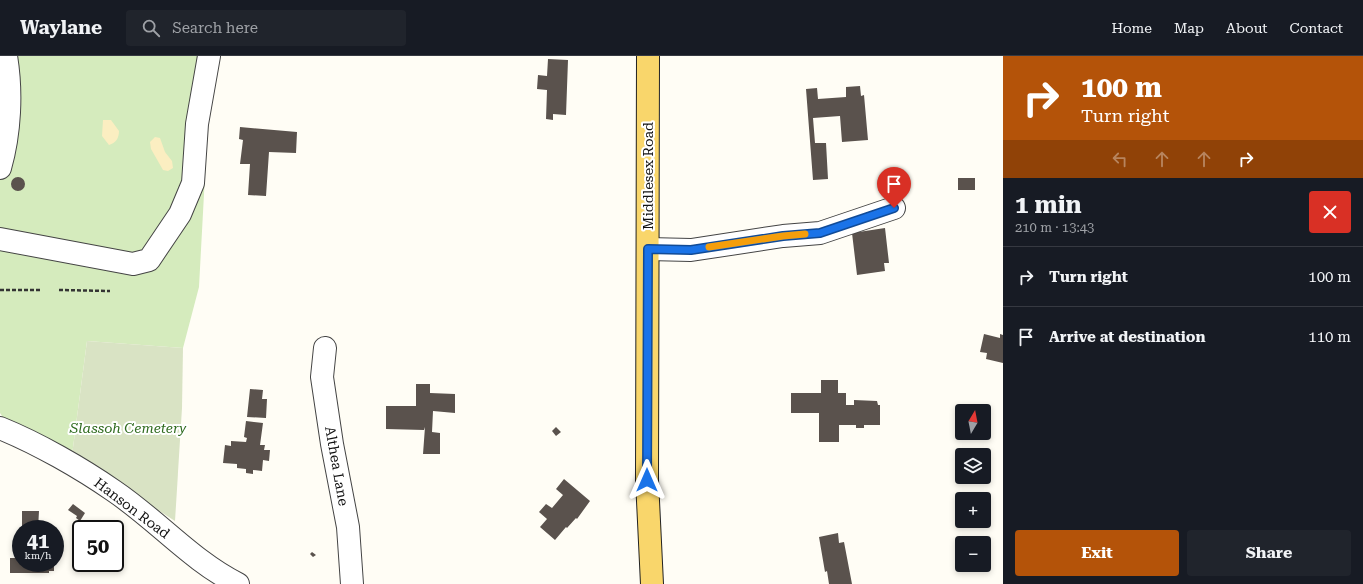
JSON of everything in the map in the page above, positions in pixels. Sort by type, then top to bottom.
[{"type":"main road","name":"Middlesex Road","points":[[648,56],[647,480],[652,584]]},
{"type":"street","points":[[0,168],[7,138],[8,76],[6,56]]},
{"type":"street","points":[[0,239],[133,264],[149,260],[180,214],[192,183],[197,124],[209,56]]},
{"type":"street","points":[[648,249],[691,250],[783,236],[820,233],[894,208]]},
{"type":"street","name":"Althea Lane","points":[[325,348],[322,376],[332,444],[348,527],[352,584]]},
{"type":"street","name":"Hanson Road","points":[[0,428],[50,453],[114,491],[192,553],[238,584]]},
{"type":"path","points":[[0,290],[40,290]]},
{"type":"path","points":[[59,290],[110,292]]},
{"type":"green space","points":[[0,56],[208,56],[206,157],[199,287],[183,348],[87,341],[72,455],[4,419],[0,413]]},
{"type":"green space","name":"Slassoh Cemetery","points":[[87,341],[183,348],[182,408],[175,521],[72,455]]},
{"type":"sand","points":[[103,120],[111,120],[119,131],[117,140],[109,145],[102,136]]},
{"type":"sand","points":[[155,137],[160,138],[165,152],[172,161],[173,168],[168,171],[163,170],[151,149],[150,142]]},
{"type":"building","points":[[548,59],[568,60],[566,115],[553,114],[553,120],[546,119],[547,90],[537,89],[538,75],[547,76]]},
{"type":"building","points":[[860,86],[861,96],[864,95],[868,140],[842,142],[840,116],[813,118],[815,143],[826,143],[828,179],[813,180],[806,89],[817,88],[818,99],[846,97],[846,87]]},
{"type":"building","points":[[240,127],[297,132],[296,153],[269,152],[266,196],[248,195],[250,164],[240,164],[243,140],[239,139]]},
{"type":"building","points":[[18,177],[23,179],[25,184],[23,189],[18,191],[13,189],[11,184],[13,179]]},
{"type":"building","points":[[958,178],[975,178],[975,190],[958,190]]},
{"type":"building","points":[[885,228],[889,263],[884,263],[885,271],[857,275],[852,233]]},
{"type":"building","points":[[984,334],[1000,338],[1000,334],[1003,335],[1003,363],[986,359],[987,353],[980,352]]},
{"type":"building","points":[[821,380],[838,380],[838,393],[846,393],[846,405],[854,405],[854,400],[877,401],[878,405],[880,405],[880,425],[864,425],[864,428],[856,428],[856,425],[839,425],[839,442],[819,442],[819,413],[791,413],[791,393],[821,393]]},
{"type":"building","points":[[416,384],[430,384],[430,393],[455,394],[455,413],[433,411],[432,432],[440,433],[440,454],[423,454],[425,427],[424,430],[386,429],[386,406],[416,406]]},
{"type":"building","points":[[250,389],[263,390],[262,399],[267,399],[266,418],[247,417]]},
{"type":"building","points":[[246,421],[263,423],[260,445],[265,445],[264,450],[270,450],[269,461],[263,460],[262,471],[253,470],[253,474],[246,473],[246,469],[237,468],[237,464],[223,463],[225,445],[231,446],[231,441],[246,442],[247,438],[244,437]]},
{"type":"building","points":[[556,427],[561,432],[556,436],[552,431]]},
{"type":"building","points":[[564,479],[590,501],[577,519],[576,518],[567,528],[566,527],[555,540],[540,527],[547,519],[539,512],[546,504],[552,508],[563,495],[556,489]]},
{"type":"building","points":[[73,504],[85,513],[81,520],[79,520],[76,518],[77,516],[68,510]]},
{"type":"building","points":[[22,511],[39,511],[38,520],[22,520]]},
{"type":"building","points":[[838,533],[839,543],[844,542],[852,584],[829,584],[827,571],[825,572],[819,537]]},
{"type":"building","points":[[312,552],[316,555],[313,557],[310,554]]},
{"type":"building","points":[[10,558],[12,558],[12,572],[49,573],[10,573]]},
{"type":"slow traffic","points":[[709,247],[805,234]]},
{"type":"route","points":[[647,480],[648,249],[691,250],[783,236],[820,233],[894,208]]}]
